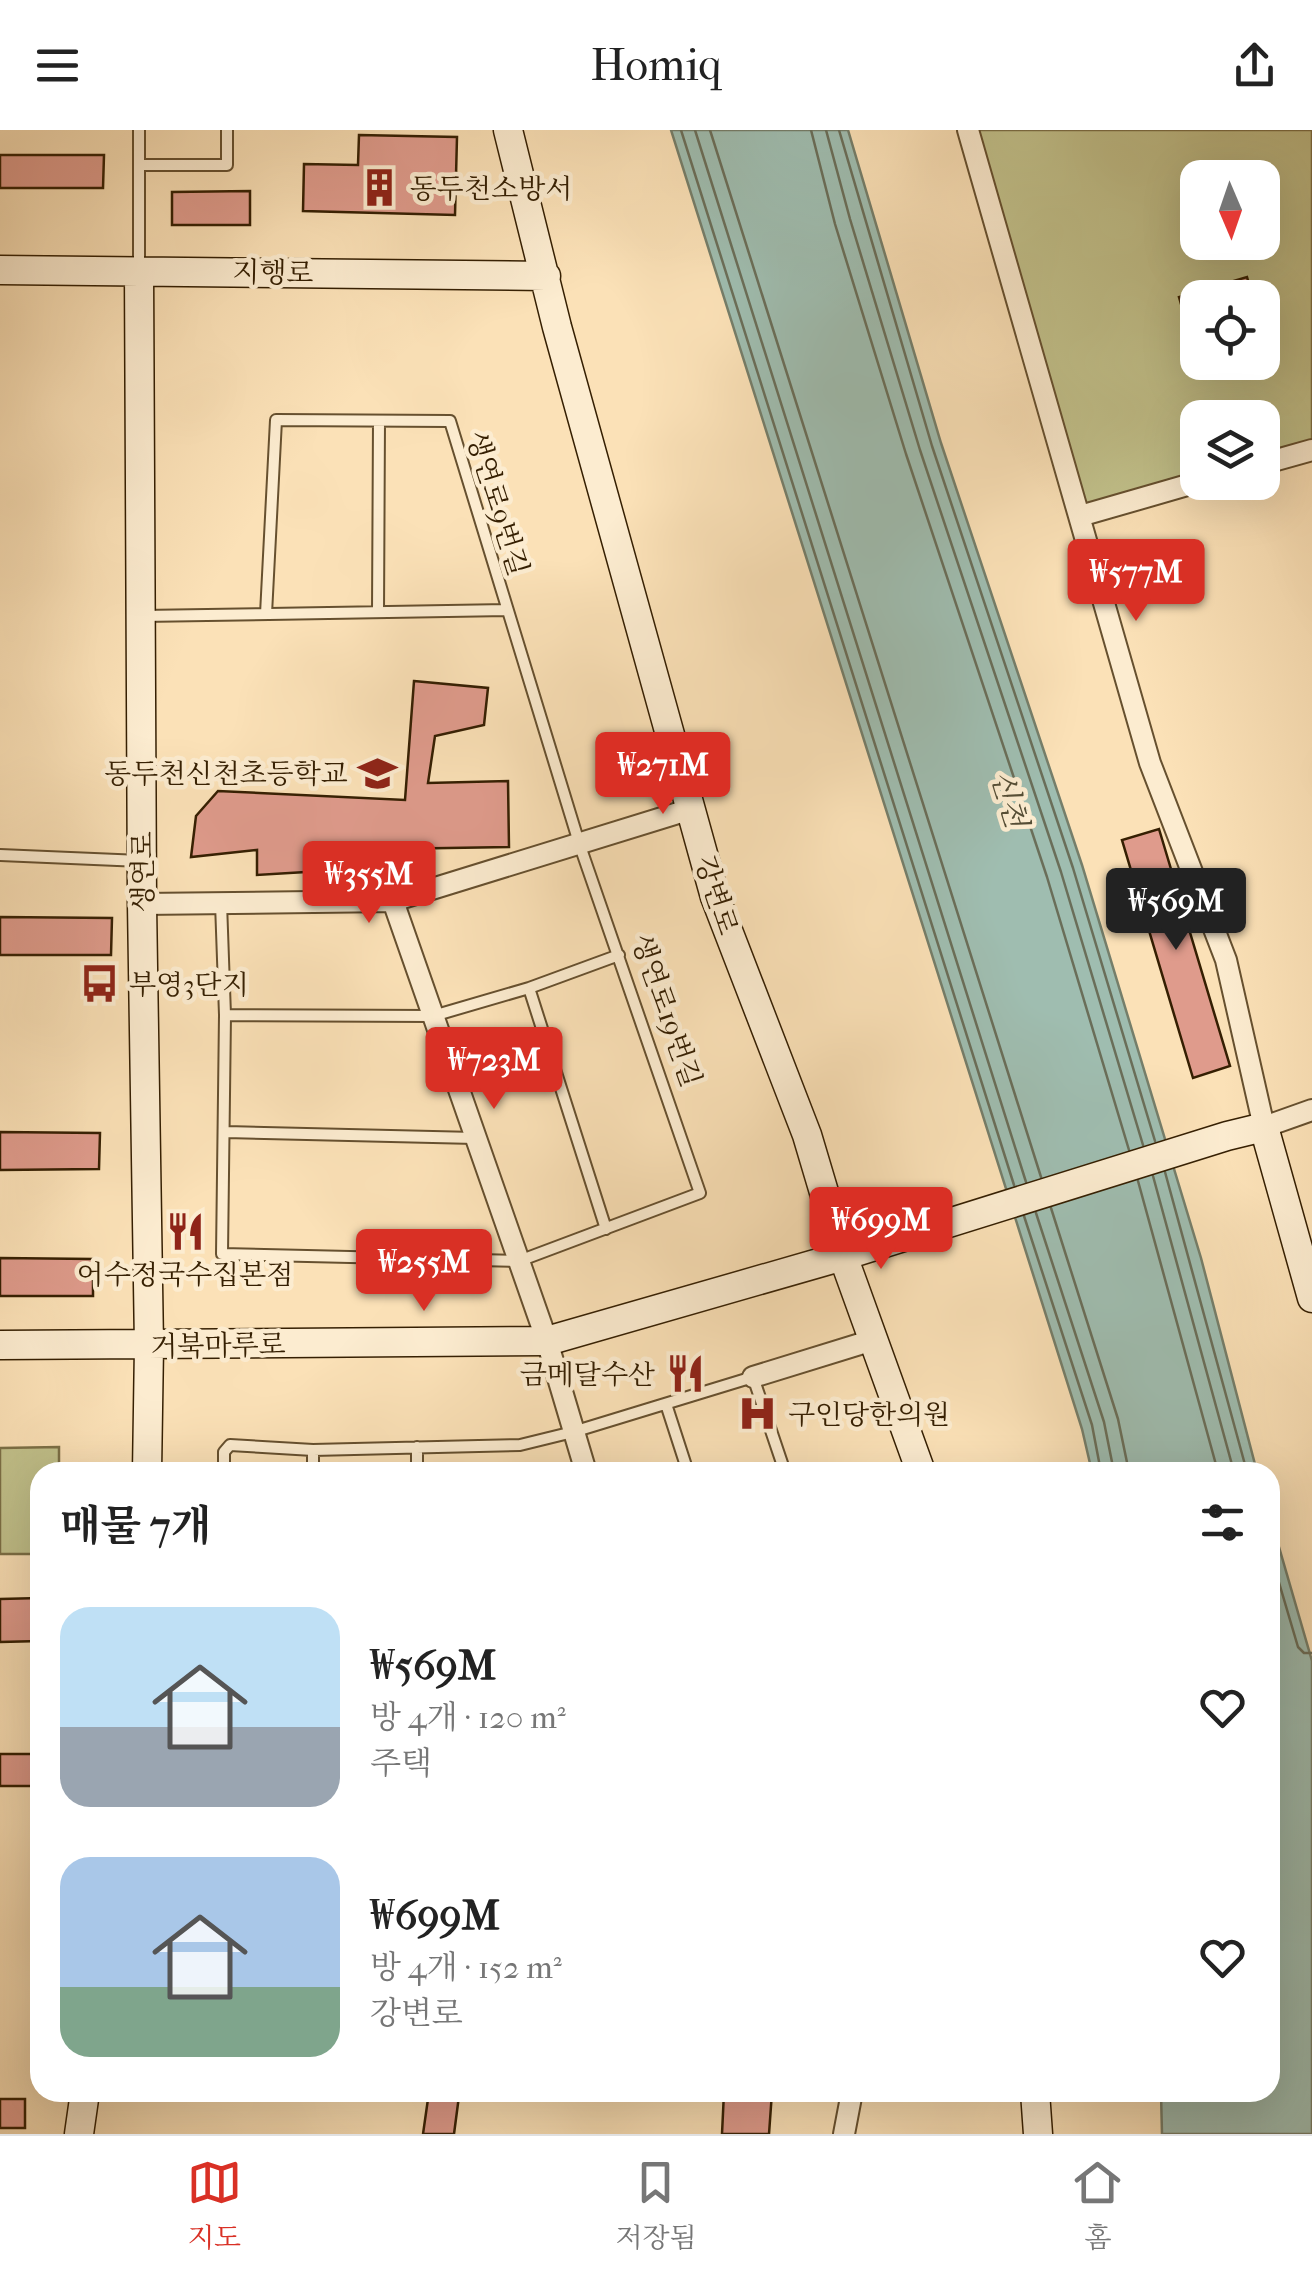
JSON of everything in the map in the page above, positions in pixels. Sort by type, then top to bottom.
[{"type":"street","name":"강변로","points":[[508,130],[715,897],[807,1135],[843,1256],[917,1462]]},
{"type":"street","points":[[968,130],[1150,763],[1226,960],[1264,1128],[1312,1298]]},
{"type":"street","name":"지행로","points":[[0,270],[546,276]]},
{"type":"street","name":"생연로","points":[[139,271],[147,1462]]},
{"type":"street","points":[[1280,459],[1312,450]]},
{"type":"street","points":[[1080,516],[1180,487]]},
{"type":"street","points":[[142,904],[393,901],[691,809]]},
{"type":"street","points":[[393,901],[547,1340],[583,1462]]},
{"type":"street","points":[[1264,1128],[1312,1110]]},
{"type":"street","name":"거북마루로","points":[[0,1346],[547,1340],[843,1256],[1227,1136],[1264,1128]]},
{"type":"street","points":[[752,1377],[874,1340]]},
{"type":"street","points":[[79,2134],[84,2102]]},
{"type":"street","points":[[844,2134],[850,2102]]},
{"type":"street","points":[[1036,2102],[1038,2134]]},
{"type":"lane","points":[[139,130],[139,271]]},
{"type":"lane","points":[[140,165],[227,165],[227,130]]},
{"type":"lane","name":"생연로9번길","points":[[266,614],[276,420],[450,420],[580,846]]},
{"type":"lane","points":[[378,420],[378,612]]},
{"type":"lane","name":"생연로9번길","points":[[141,616],[506,610]]},
{"type":"lane","name":"생연로19번길","points":[[580,846],[700,1193],[606,1229]]},
{"type":"lane","points":[[0,854],[142,860]]},
{"type":"lane","points":[[221,903],[226,1132],[222,1254],[520,1262],[606,1229],[530,988]]},
{"type":"lane","points":[[225,1015],[433,1016],[530,988],[619,955]]},
{"type":"lane","points":[[226,1132],[476,1138]]},
{"type":"lane","points":[[224,1462],[224,1452],[230,1445],[313,1450],[520,1445],[752,1377],[782,1462]]},
{"type":"lane","points":[[666,1404],[685,1462]]},
{"type":"lane","points":[[417,1462],[418,1448]]},
{"type":"lane","points":[[313,1450],[313,1462]]},
{"type":"green space","points":[[973,130],[1312,130],[1312,445],[1280,454],[1280,400],[1180,400],[1180,483],[1081,510]]},
{"type":"green space","points":[[59,1447],[59,1462],[30,1462],[30,1554],[0,1554],[0,1448]]},
{"type":"water","name":"신천","points":[[671,130],[848,130],[941,443],[1082,865],[1201,1258],[1254,1462],[1090,1462]]},
{"type":"water","points":[[1280,1551],[1312,1661],[1312,2134],[1162,2134],[1161,2102],[1280,2102]]},
{"type":"building","name":"동두천소방서","points":[[359,135],[457,137],[455,215],[303,211],[304,164],[358,165]]},
{"type":"building","points":[[0,155],[104,155],[103,188],[0,188]]},
{"type":"building","points":[[250,191],[250,225],[172,225],[172,192]]},
{"type":"building","points":[[414,681],[488,688],[484,725],[435,736],[428,783],[508,781],[509,847],[326,850],[322,871],[257,875],[257,850],[191,857],[196,816],[218,791],[405,800]]},
{"type":"building","points":[[1159,829],[1230,1066],[1193,1078],[1122,840]]},
{"type":"building","points":[[0,917],[112,918],[111,955],[0,955]]},
{"type":"building","points":[[0,1132],[100,1133],[99,1169],[0,1170]]},
{"type":"building","points":[[0,1258],[93,1259],[93,1296],[0,1296]]},
{"type":"building","points":[[30,1598],[30,1641],[0,1642],[0,1599]]},
{"type":"building","points":[[0,1754],[30,1754],[30,1786],[0,1786]]},
{"type":"building","points":[[0,2099],[25,2099],[25,2128],[0,2128]]},
{"type":"building","points":[[428,2102],[458,2102],[454,2134],[423,2134]]},
{"type":"building","points":[[724,2102],[771,2102],[769,2134],[722,2134]]},
{"type":"place","name":"동두천소방서","points":[[380,188]]},
{"type":"place","name":"동두천신천초등학교","points":[[378,773]]},
{"type":"place","name":"부영3단지","points":[[99,984]]},
{"type":"place","name":"어수정국수집본점","points":[[185,1231]]},
{"type":"place","name":"금메달수산","points":[[685,1374]]},
{"type":"place","name":"구인당한의원","points":[[758,1414]]}]
